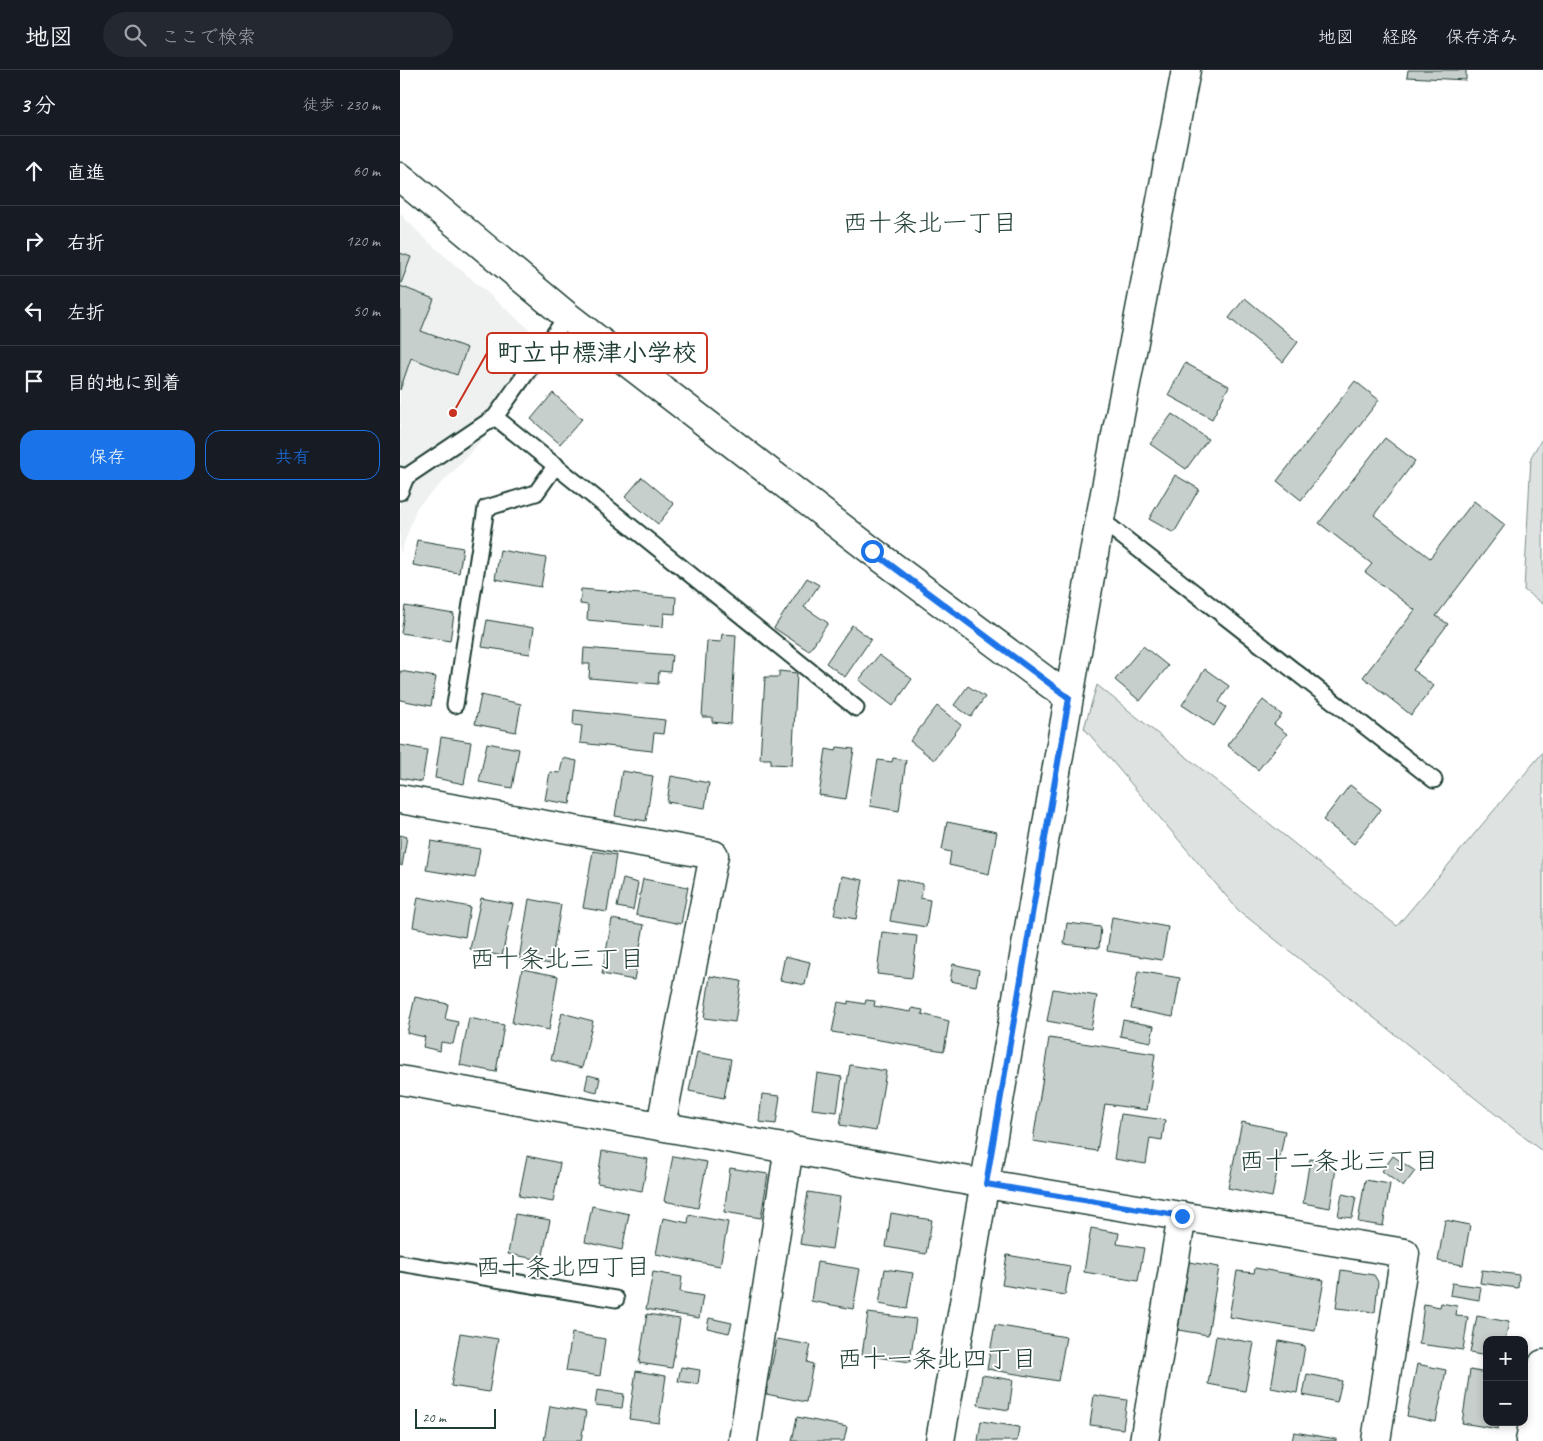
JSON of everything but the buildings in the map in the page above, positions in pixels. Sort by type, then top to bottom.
[{"type":"street","points":[[940,1441],[1100,519],[1186,70]]},
{"type":"street","points":[[400,177],[567,316],[872,551],[1069,698]]},
{"type":"street","points":[[400,798],[714,855],[661,1125]]},
{"type":"street","points":[[400,1080],[986,1184],[1405,1253],[1376,1441]]},
{"type":"street","points":[[743,1441],[789,1148]]},
{"type":"street","points":[[1144,1441],[1182,1216]]},
{"type":"street","points":[[1530,1441],[1543,1364]]},
{"type":"lane","points":[[400,492],[403,476],[495,417],[567,316]]},
{"type":"lane","points":[[495,417],[856,708]]},
{"type":"lane","points":[[455,705],[486,508],[536,493],[556,465]]},
{"type":"lane","points":[[1100,519],[1434,780]]},
{"type":"lane","points":[[400,1264],[616,1299]]},
{"type":"shaded area","points":[[400,213],[423,237],[558,354],[453,472],[417,507],[400,555]]},
{"type":"shaded area","points":[[1543,437],[1543,604],[1524,590],[1531,457]]},
{"type":"shaded area","points":[[1097,685],[1397,926],[1543,752],[1543,1152],[1238,910],[1084,728]]},
{"type":"place","name":"町立中標津小学校","points":[[453,413]]},
{"type":"district","name":"西十条北一丁目","points":[[930,223]]},
{"type":"district","name":"西十条北三丁目","points":[[557,959]]},
{"type":"district","name":"西十二条北三丁目","points":[[1339,1161]]},
{"type":"district","name":"西十条北四丁目","points":[[563,1267]]},
{"type":"district","name":"西十一条北四丁目","points":[[937,1359]]},
{"type":"route","points":[[872,551],[1069,698],[986,1184],[1182,1216]]}]
